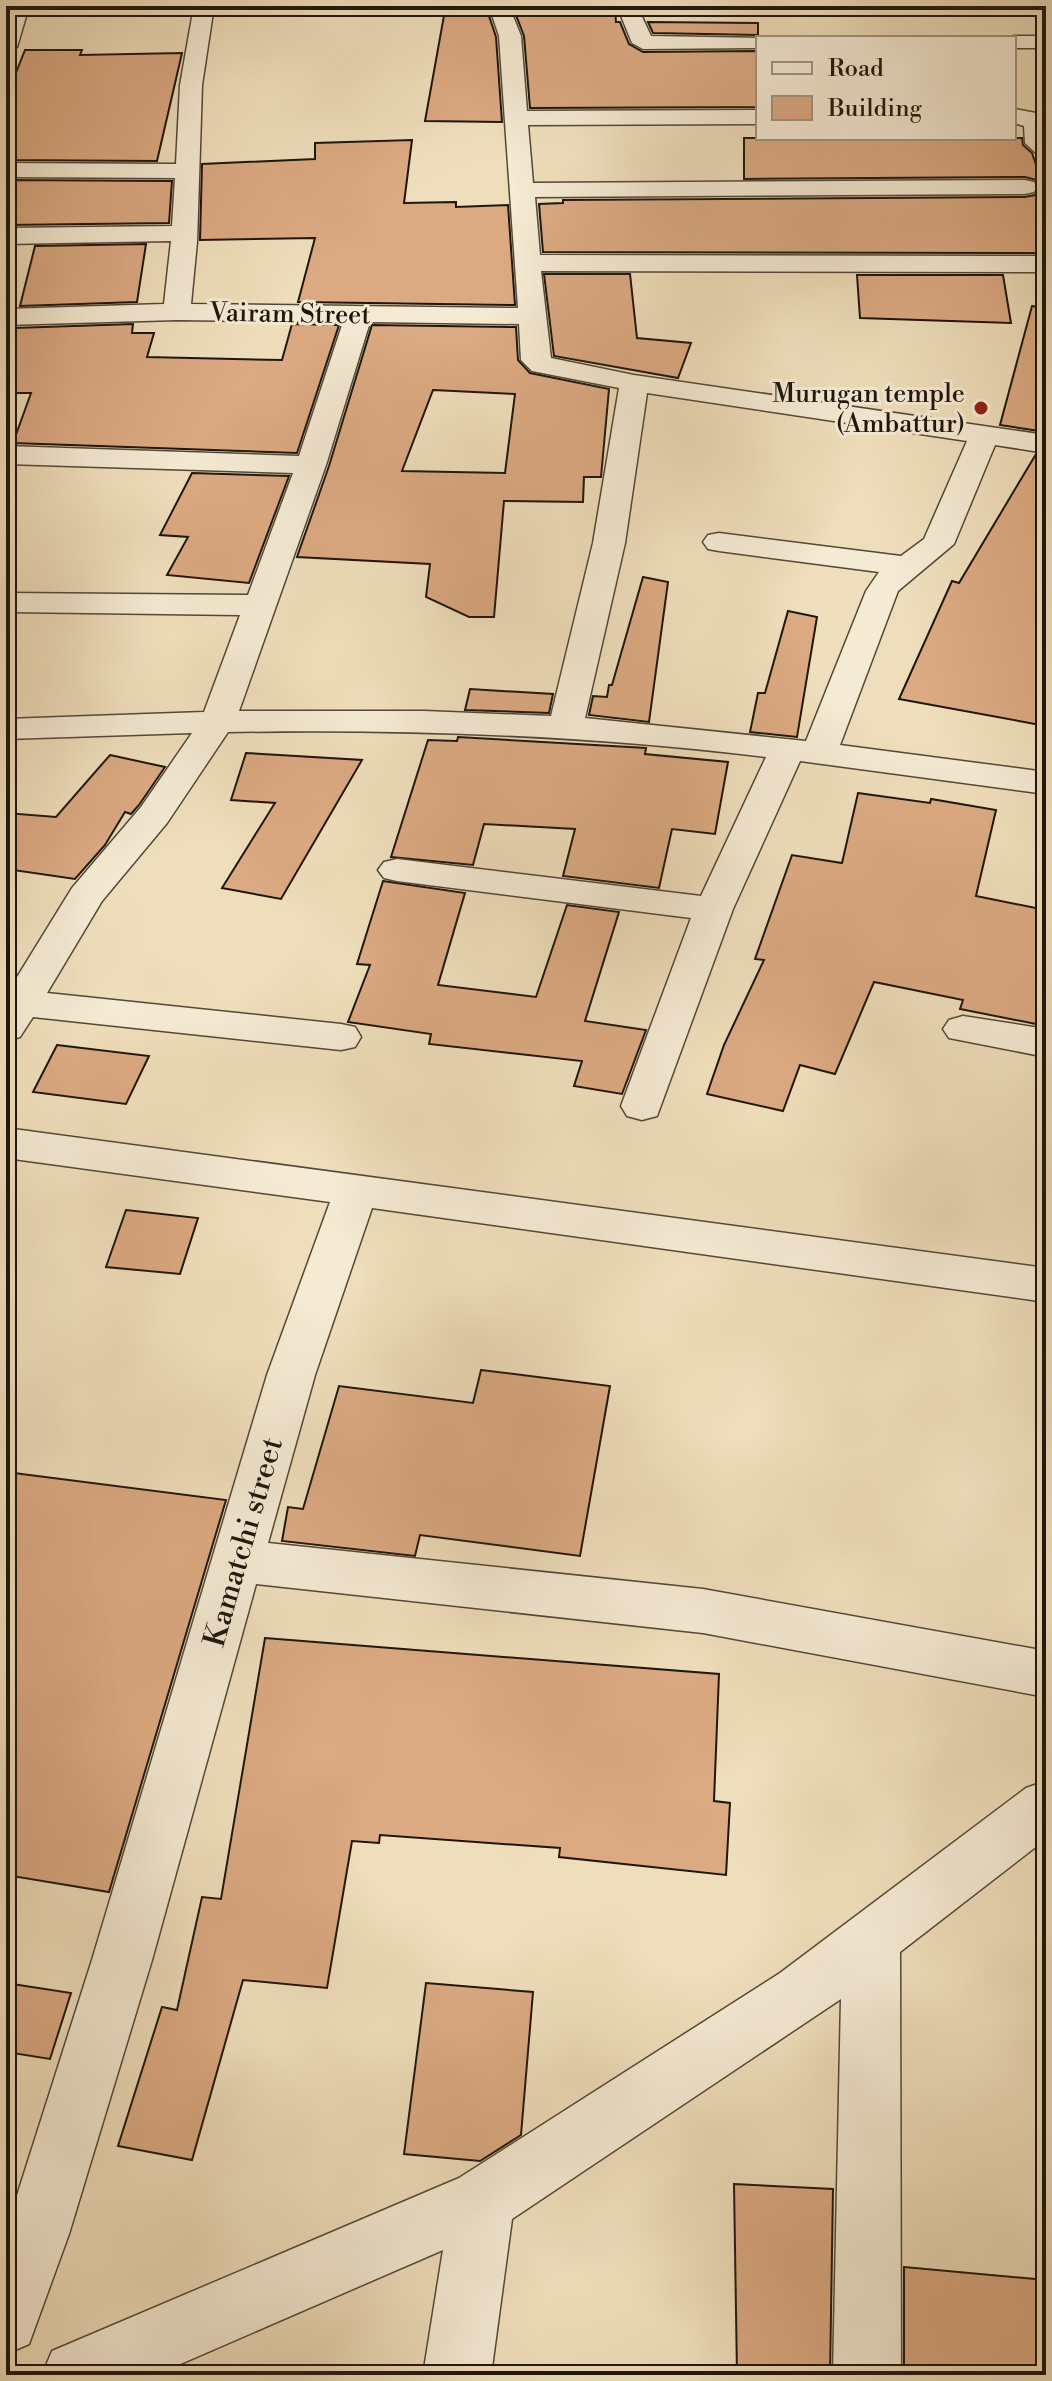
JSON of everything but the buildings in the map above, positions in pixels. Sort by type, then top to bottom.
[{"type":"street","points":[[6,47],[12,7],[133,6]]},
{"type":"street","points":[[177,312],[191,85],[204,6]]},
{"type":"street","points":[[499,6],[510,36],[535,360],[542,365],[634,383],[1046,444]]},
{"type":"street","points":[[627,6],[643,43],[756,42]]},
{"type":"street","points":[[1016,42],[1046,42]]},
{"type":"street","points":[[1016,116],[1035,123],[1037,143],[1046,150]]},
{"type":"street","points":[[517,118],[756,117]]},
{"type":"street","points":[[6,170],[187,171]]},
{"type":"street","points":[[521,190],[1025,187]]},
{"type":"street","points":[[6,236],[183,233]]},
{"type":"street","points":[[526,263],[1046,264]]},
{"type":"street","name":"Vairam Street","points":[[6,317],[177,312],[530,316]]},
{"type":"street","points":[[341,1037],[14,1016],[86,896],[154,815],[218,721],[311,465],[359,314]]},
{"type":"street","points":[[566,727],[609,543],[634,383]]},
{"type":"street","points":[[642,1106],[714,909],[802,753],[882,591],[891,578],[938,544],[985,434]]},
{"type":"street","points":[[6,455],[311,465]]},
{"type":"street","points":[[719,542],[908,566]]},
{"type":"street","points":[[10,602],[259,605]]},
{"type":"street","points":[[6,729],[218,721],[449,722],[566,727],[1046,783]]},
{"type":"street","points":[[397,870],[714,909]]},
{"type":"street","points":[[963,1029],[1046,1043]]},
{"type":"street","points":[[6,1143],[1046,1285]]},
{"type":"street","name":"Kamatchi street","points":[[6,2321],[37,2234],[122,1960],[291,1375],[356,1190]]},
{"type":"street","points":[[239,1561],[703,1611],[1046,1674]]},
{"type":"street","points":[[76,2375],[482,2201],[801,1993],[1046,1806]]},
{"type":"street","points":[[867,2375],[871,1941]]},
{"type":"street","points":[[457,2375],[482,2201]]},
{"type":"place","name":"Murugan temple (Ambattur)","points":[[981,408]]}]
